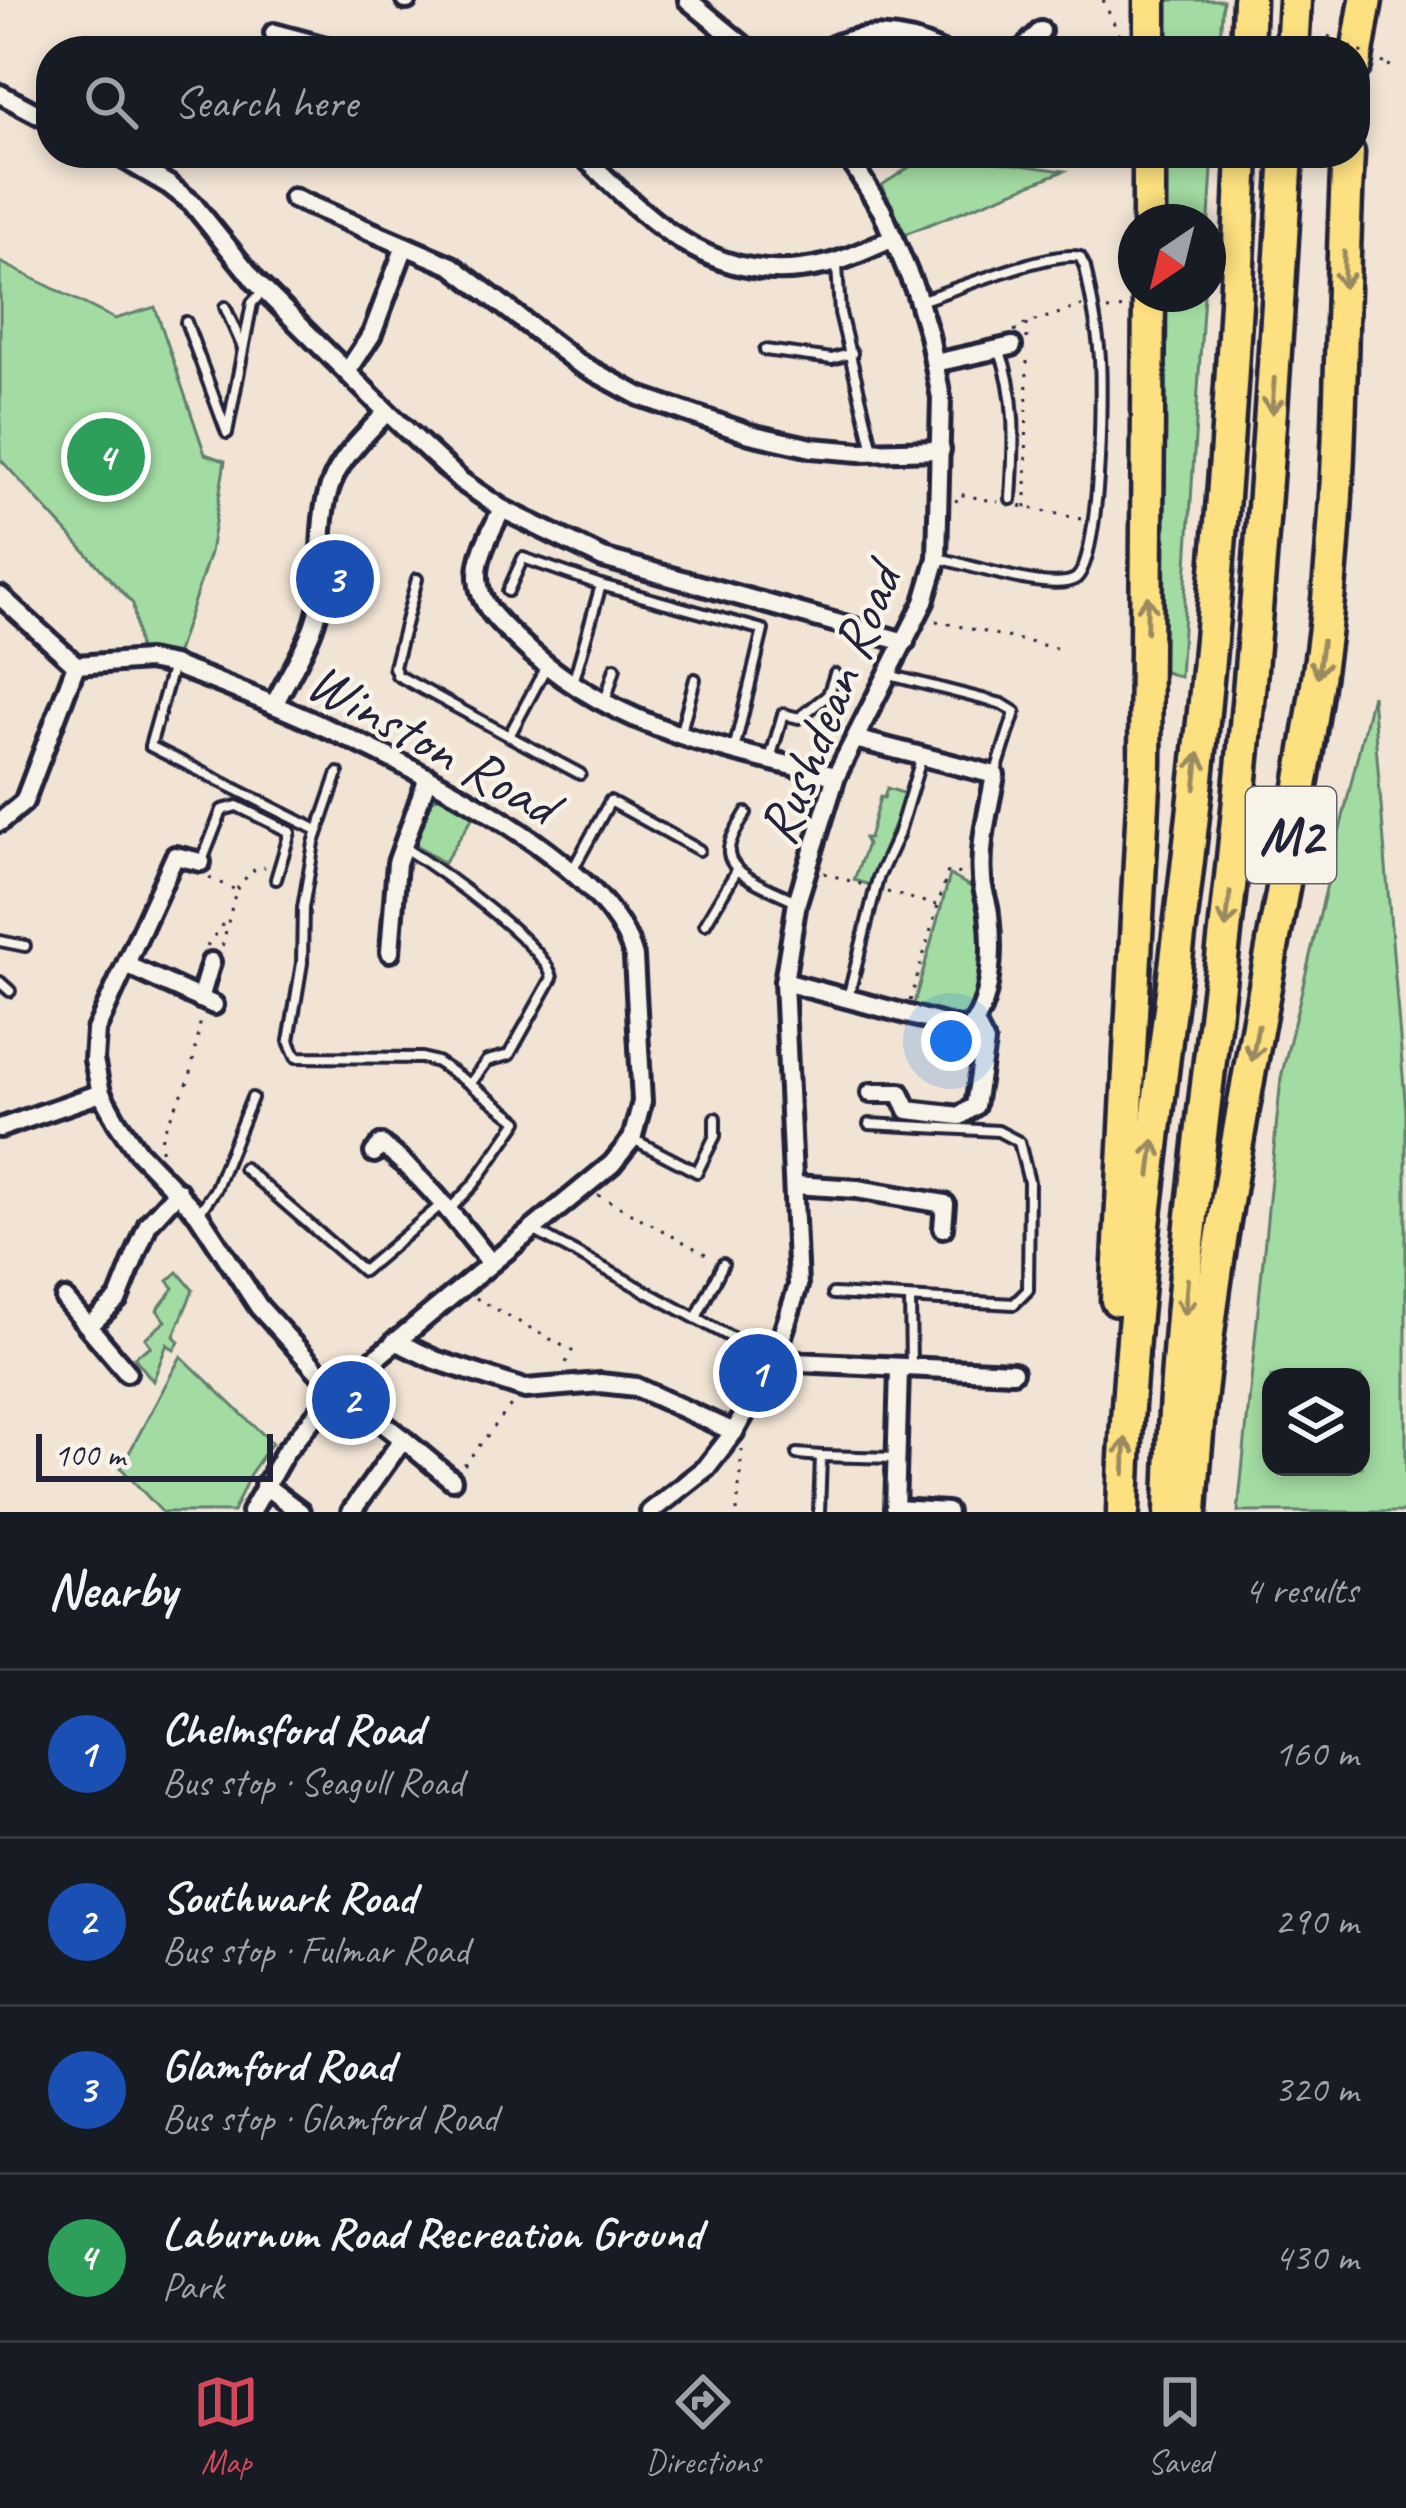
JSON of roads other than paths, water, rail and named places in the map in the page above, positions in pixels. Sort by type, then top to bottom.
[{"type":"highway","points":[[1150,0],[1150,36]]},
{"type":"highway","points":[[1248,36],[1249,0]]},
{"type":"highway","points":[[1293,36],[1295,0]]},
{"type":"highway","points":[[1360,36],[1366,0]]},
{"type":"highway","points":[[1141,204],[1147,168]]},
{"type":"highway","name":"M2","points":[[1124,1512],[1127,1400],[1210,633],[1242,168]]},
{"type":"highway","name":"M2","points":[[1172,1512],[1189,1263],[1243,759],[1274,399],[1286,168]]},
{"type":"highway","name":"M2","points":[[1191,1512],[1199,1387],[1216,1264],[1310,728],[1331,571],[1348,168]]},
{"type":"highway","name":"M2","points":[[1127,1400],[1113,1358],[1145,765],[1134,312]]},
{"type":"street","points":[[688,0],[732,36]]},
{"type":"street","points":[[1037,36],[1041,32]]},
{"type":"street","points":[[274,33],[280,36]]},
{"type":"street","points":[[0,94],[36,113]]},
{"type":"street","points":[[141,168],[192,203],[260,286],[387,412],[461,481],[502,508],[603,558],[905,642]]},
{"type":"street","points":[[596,168],[655,225],[718,260],[790,270],[836,261],[894,238]]},
{"type":"street","name":"Rushdean Road","points":[[658,1510],[706,1468],[731,1436],[774,1361],[798,1286],[784,982],[797,902],[836,776],[905,642],[937,558],[941,398],[935,363],[919,302],[894,238],[854,168]]},
{"type":"street","points":[[293,198],[452,266],[578,363],[639,396],[750,434],[812,448],[941,450]]},
{"type":"street","points":[[347,371],[372,334],[405,246]]},
{"type":"street","points":[[935,363],[1006,347]]},
{"type":"street","points":[[274,705],[315,622],[321,586],[322,507],[329,483],[344,458],[387,412]]},
{"type":"street","points":[[502,508],[480,562],[483,599],[492,614],[547,666],[605,704],[679,737],[836,776]]},
{"type":"street","points":[[0,596],[76,665],[24,802],[0,822]]},
{"type":"street","name":"Winston Road","points":[[76,665],[148,660],[173,665],[274,705],[363,743],[475,803],[571,872],[618,918],[634,957],[642,1102],[632,1139]]},
{"type":"street","points":[[855,739],[995,775],[984,834],[982,879],[990,957],[976,1023],[986,1043],[975,1106],[959,1116],[908,1110],[900,1093],[871,1093]]},
{"type":"street","points":[[390,952],[392,889],[401,845],[428,777]]},
{"type":"street","points":[[201,862],[176,856],[96,1030],[94,1060],[101,1093],[138,1152],[198,1214],[259,1306],[336,1390]]},
{"type":"street","points":[[126,965],[207,1002],[211,962]]},
{"type":"street","points":[[784,982],[967,1030],[976,1023]]},
{"type":"street","points":[[0,1128],[101,1093]]},
{"type":"street","points":[[251,1512],[294,1439],[336,1390],[612,1164],[632,1139]]},
{"type":"street","points":[[374,1153],[381,1144],[407,1164],[490,1262]]},
{"type":"street","points":[[794,1185],[856,1189],[945,1204],[943,1228]]},
{"type":"street","points":[[89,1326],[118,1299],[148,1224],[178,1191]]},
{"type":"street","points":[[65,1299],[127,1372]]},
{"type":"street","points":[[395,1342],[524,1389],[600,1383],[636,1387],[731,1436]]},
{"type":"street","points":[[774,1361],[1013,1372]]},
{"type":"street","points":[[905,1368],[895,1510],[947,1512]]},
{"type":"street","points":[[385,1425],[452,1480]]},
{"type":"street","points":[[351,1512],[403,1439]]},
{"type":"street","points":[[264,1485],[300,1512]]},
{"type":"lane","points":[[919,302],[1050,258],[1081,257],[1093,307],[1100,380],[1095,517],[1088,562],[1074,580],[1045,582],[937,558]]},
{"type":"lane","points":[[836,261],[840,313],[873,452]]},
{"type":"lane","points":[[186,322],[227,433],[252,304],[260,286]]},
{"type":"lane","points":[[225,308],[243,350]]},
{"type":"lane","points":[[1006,347],[1013,401],[1012,499]]},
{"type":"lane","points":[[765,350],[832,358],[851,353]]},
{"type":"lane","points":[[508,591],[523,558],[763,630],[734,752]]},
{"type":"lane","points":[[417,579],[394,667],[397,675],[580,774]]},
{"type":"lane","points":[[573,684],[601,585]]},
{"type":"lane","points":[[173,665],[150,746],[317,830]]},
{"type":"lane","points":[[508,736],[547,666]]},
{"type":"lane","points":[[605,704],[615,668]]},
{"type":"lane","points":[[770,760],[783,714],[800,718],[828,695],[835,674]]},
{"type":"lane","points":[[887,675],[1002,704],[1015,712],[995,775]]},
{"type":"lane","points":[[679,737],[695,680]]},
{"type":"lane","points":[[848,999],[878,878],[898,836],[921,759]]},
{"type":"lane","points":[[244,1168],[363,1271],[474,1184],[518,1121],[437,1062],[296,1057],[289,1041],[302,963],[304,908],[317,830],[338,773]]},
{"type":"lane","points":[[571,872],[610,801],[700,850]]},
{"type":"lane","points":[[201,862],[222,811],[237,806],[290,832],[277,874]]},
{"type":"lane","points":[[746,813],[728,856],[737,870],[797,902]]},
{"type":"lane","points":[[401,845],[527,941],[550,968],[552,978],[521,1038],[509,1055],[487,1061],[470,1084]]},
{"type":"lane","points":[[705,924],[737,870]]},
{"type":"lane","points":[[0,941],[25,946]]},
{"type":"lane","points":[[0,982],[10,992]]},
{"type":"lane","points":[[198,1214],[215,1190],[252,1098]]},
{"type":"lane","points":[[632,1139],[698,1172],[715,1136],[715,1118]]},
{"type":"lane","points":[[832,1294],[1013,1304],[1028,1290],[1029,1182],[1019,1142],[998,1131],[869,1124]]},
{"type":"lane","points":[[531,1229],[774,1361]]},
{"type":"lane","points":[[696,1318],[723,1264]]},
{"type":"lane","points":[[905,1368],[910,1300]]},
{"type":"lane","points":[[797,1454],[898,1458]]},
{"type":"lane","points":[[819,1512],[821,1456]]},
{"type":"place","name":"Laburnum Road Recreation Ground","points":[[106,457]]},
{"type":"place","name":"Glamford Road","points":[[335,579]]},
{"type":"place","name":"Chelmsford Road","points":[[758,1373]]},
{"type":"place","name":"Southwark Road","points":[[351,1400]]}]
